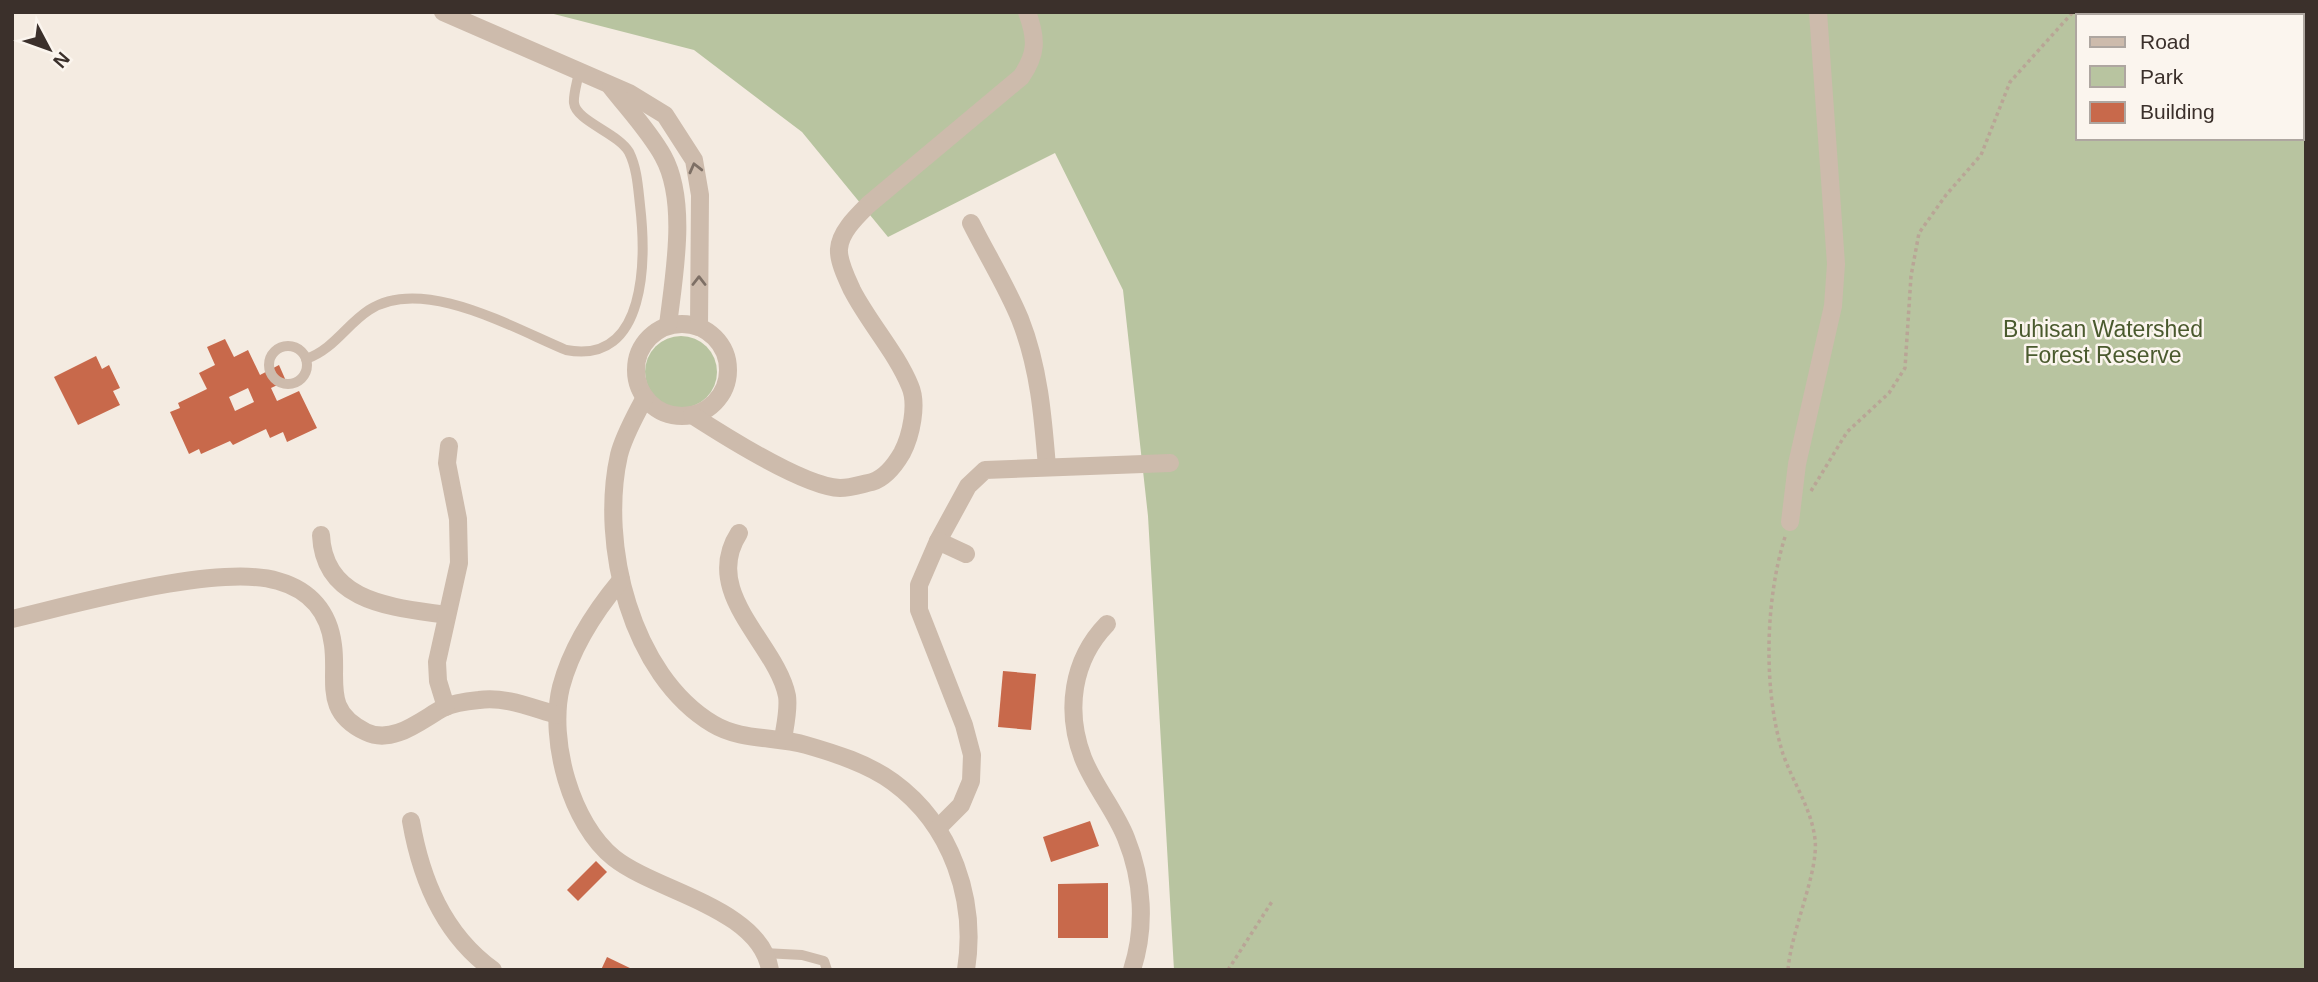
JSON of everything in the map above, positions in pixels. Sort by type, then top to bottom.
[{"type":"street","points":[[443,12],[609,84],[665,115],[694,160],[700,195],[699,327]]},
{"type":"street","points":[[692,415],[719,398],[728,378],[723,347],[699,327],[668,325],[650,337],[636,366],[645,397],[666,413],[692,415],[739,446],[821,484],[839,488],[866,483],[877,480],[895,465],[907,443],[913,410],[912,388],[846,278],[839,249],[850,224],[868,205],[1021,77],[1032,60],[1036,42],[1027,12]]},
{"type":"street","points":[[1790,523],[1797,464],[1833,306],[1836,264],[1818,12]]},
{"type":"street","points":[[609,84],[648,133],[664,159],[674,186],[677,210],[668,325]]},
{"type":"street","points":[[971,223],[1020,318],[1031,352],[1041,400],[1047,467]]},
{"type":"street","points":[[645,397],[619,453],[613,535],[621,580],[647,652],[663,679],[688,706],[715,726],[740,735],[783,739],[854,762],[892,781],[917,802],[938,828],[958,869],[968,906],[969,949],[966,970]]},
{"type":"street","points":[[446,707],[438,681],[437,662],[458,563],[458,519],[447,463],[449,446]]},
{"type":"street","points":[[938,828],[961,804],[971,781],[971,755],[964,725],[919,610],[919,585],[938,541],[968,486],[985,470],[1170,463]]},
{"type":"street","points":[[738,533],[730,546],[727,565],[734,595],[746,622],[783,683],[787,698],[783,739]]},
{"type":"street","points":[[320,535],[321,555],[329,569],[356,593],[383,606],[446,615]]},
{"type":"street","points":[[938,541],[965,554]]},
{"type":"street","points":[[12,619],[124,592],[253,576],[279,581],[316,601],[327,619],[333,647],[333,711],[367,733],[385,735],[400,732],[446,707],[482,699],[504,700],[557,715]]},
{"type":"street","points":[[621,580],[593,618],[562,685],[557,715],[569,790],[596,839],[614,858],[639,874],[710,907],[743,927],[767,961]]},
{"type":"street","points":[[1107,624],[1087,649],[1072,699],[1075,730],[1083,759],[1112,807],[1138,874],[1141,910],[1138,950],[1132,970]]},
{"type":"street","points":[[411,821],[418,859],[440,909],[469,953],[493,970]]},
{"type":"lane","points":[[306,359],[320,354],[369,310],[398,298],[409,297],[444,300],[566,350],[585,354],[612,340],[637,306],[642,279],[639,194],[635,169],[628,151],[619,140],[578,113],[574,102],[579,71]]},
{"type":"lane","points":[[767,961],[813,958],[824,961],[827,970]]},
{"type":"path","points":[[1810,493],[1847,432],[1889,393],[1905,368],[1911,276],[1919,233],[1946,195],[1981,155],[2010,82],[2073,12]]},
{"type":"path","points":[[1788,970],[1790,944],[1808,881],[1815,841],[1807,805],[1784,757],[1772,714],[1768,675],[1777,563],[1790,523]]},
{"type":"path","points":[[1228,970],[1273,900]]},
{"type":"green space","name":"Buhisan Watershed Forest Reserve","points":[[546,12],[2306,12],[2306,970],[1174,970],[1148,516],[1123,290],[1055,153],[888,237],[802,132],[694,50]]},
{"type":"green space","points":[[674,336],[688,336],[707,346],[717,365],[717,379],[707,398],[688,408],[674,408],[655,398],[645,379],[645,365],[655,346]]},
{"type":"building","points":[[225,339],[234,357],[248,350],[260,375],[279,365],[286,381],[271,388],[277,401],[299,391],[317,428],[287,442],[283,432],[270,438],[266,429],[233,445],[230,441],[201,454],[199,449],[189,454],[170,412],[180,408],[178,403],[207,389],[199,373],[215,365],[207,347]],"holes":[[[248,388],[254,402],[235,411],[229,397]]]},
{"type":"building","points":[[96,356],[102,369],[109,365],[120,388],[113,391],[120,405],[78,425],[54,377]]},
{"type":"building","points":[[1003,671],[1036,674],[1031,730],[998,727]]},
{"type":"building","points":[[1090,821],[1099,846],[1051,862],[1043,837]]},
{"type":"building","points":[[596,861],[607,872],[578,901],[567,890]]},
{"type":"building","points":[[1108,883],[1108,938],[1058,938],[1058,884]]},
{"type":"building","points":[[607,957],[634,970],[601,970]]}]
